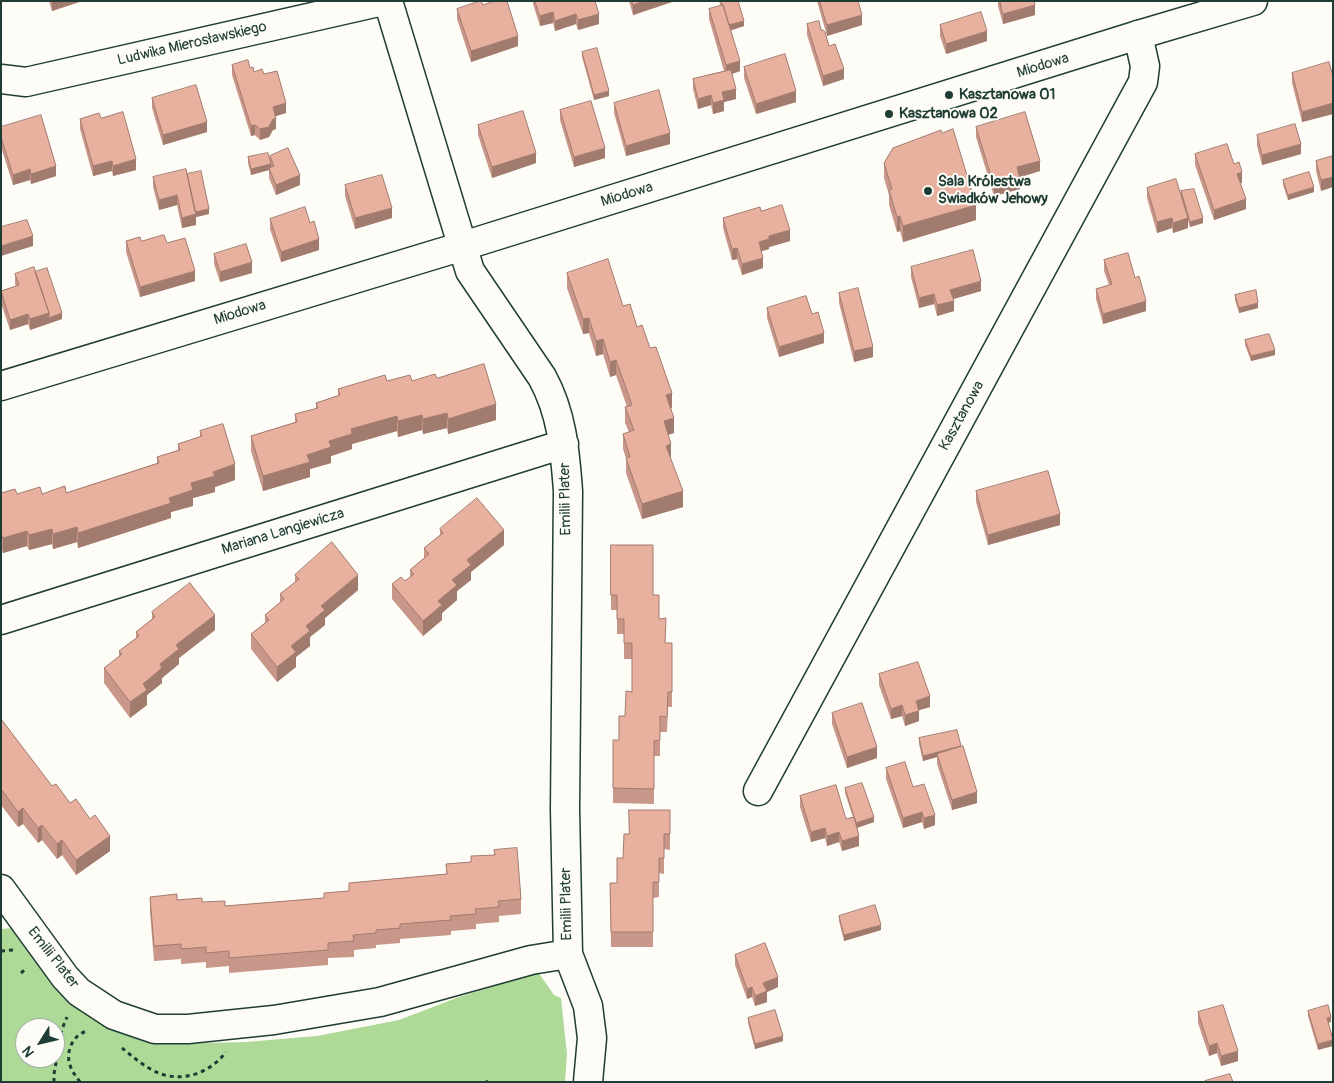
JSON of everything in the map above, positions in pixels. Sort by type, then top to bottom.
[{"type":"street","name":"Ludwika Mierosławskiego","points":[[1,79],[26,82],[383,1]]},
{"type":"street","points":[[388,1],[463,246]]},
{"type":"street","name":"Miodowa","points":[[1,386],[463,246],[1138,35],[1253,1]]},
{"type":"street","name":"Kasztanowa","points":[[758,791],[1143,82],[1145,66],[1138,35]]},
{"type":"street","name":"Emilii Plater","points":[[1,889],[65,977],[79,992],[114,1015],[155,1028],[188,1029],[274,1020],[380,1002],[531,960],[568,954],[565,809],[568,491],[564,444],[551,394],[542,377],[470,271],[463,246]]},
{"type":"street","name":"Mariana Langiewicza","points":[[1,620],[564,444]]},
{"type":"street","points":[[568,954],[588,1006],[592,1038],[588,1082]]},
{"type":"path","points":[[54,1082],[62,1029],[79,992]]},
{"type":"green space","points":[[13,928],[51,981],[68,1000],[93,1019],[129,1035],[163,1044],[246,1042],[317,1036],[399,1020],[459,997],[538,972],[554,995],[561,998],[567,1054],[565,1082],[1,1082],[1,929]]},
{"type":"building","points":[[481,1],[483,5],[494,1],[507,1],[518,36],[471,51],[457,9]]},
{"type":"building","points":[[535,1],[595,1],[599,14],[578,20],[576,14],[555,21],[553,12],[540,16]]},
{"type":"building","points":[[632,1],[644,1],[633,5]]},
{"type":"building","points":[[721,1],[738,1],[744,21],[729,25]]},
{"type":"building","points":[[820,1],[858,1],[862,15],[827,25]]},
{"type":"building","points":[[1000,1],[1034,1],[1035,5],[1003,14]]},
{"type":"building","points":[[723,5],[740,61],[726,65],[709,9]]},
{"type":"building","points":[[981,12],[987,31],[946,44],[940,25]]},
{"type":"building","points":[[819,21],[829,46],[835,44],[844,69],[823,76],[807,24]]},
{"type":"building","points":[[597,48],[609,91],[594,95],[582,52]]},
{"type":"building","points":[[785,54],[796,91],[756,104],[744,67]]},
{"type":"building","points":[[248,60],[250,68],[253,67],[254,72],[262,69],[264,74],[277,71],[286,103],[273,107],[276,119],[273,119],[269,127],[260,129],[255,125],[251,126],[232,65]]},
{"type":"building","points":[[1329,62],[1333,76],[1333,103],[1302,112],[1292,73]]},
{"type":"building","points":[[731,70],[736,89],[722,92],[724,100],[713,103],[711,95],[698,99],[693,79]]},
{"type":"building","points":[[196,85],[207,122],[163,135],[152,98]]},
{"type":"building","points":[[659,90],[670,133],[626,146],[614,103]]},
{"type":"building","points":[[591,101],[605,148],[574,157],[560,110]]},
{"type":"building","points":[[523,111],[536,153],[492,167],[478,125]]},
{"type":"building","points":[[123,112],[136,159],[113,166],[112,161],[93,166],[80,119],[99,113],[101,118]]},
{"type":"building","points":[[1025,112],[1040,161],[1017,167],[1020,179],[994,186],[976,127]]},
{"type":"building","points":[[41,115],[56,166],[31,174],[30,169],[13,175],[1,137],[1,127]]},
{"type":"building","points":[[1295,124],[1301,144],[1262,155],[1257,135]]},
{"type":"building","name":"Sala Królestwa Swiadków Jehowy","points":[[953,129],[976,205],[903,226],[900,216],[897,217],[889,190],[892,189],[884,163],[893,148],[941,130],[942,133]]},
{"type":"building","points":[[1227,144],[1234,164],[1239,162],[1242,172],[1237,174],[1246,199],[1214,210],[1195,154]]},
{"type":"building","points":[[288,148],[300,175],[276,185],[269,168],[274,166],[270,156]]},
{"type":"building","points":[[268,153],[271,164],[251,169],[248,157]]},
{"type":"building","points":[[1333,156],[1333,177],[1321,180],[1316,161]]},
{"type":"building","points":[[186,169],[196,214],[182,218],[177,195],[159,200],[153,177]]},
{"type":"building","points":[[201,171],[209,209],[195,212],[187,174]]},
{"type":"building","points":[[1309,172],[1314,187],[1288,195],[1283,180]]},
{"type":"building","points":[[382,175],[392,208],[355,218],[345,185]]},
{"type":"building","points":[[1176,179],[1188,218],[1173,223],[1172,218],[1157,222],[1147,188]]},
{"type":"building","points":[[1194,189],[1203,218],[1190,222],[1181,191]]},
{"type":"building","points":[[782,205],[790,230],[769,236],[769,239],[759,242],[763,258],[742,264],[737,248],[732,249],[723,218],[760,207],[761,211]]},
{"type":"building","points":[[305,207],[310,223],[314,221],[319,239],[281,252],[270,219]]},
{"type":"building","points":[[27,220],[33,236],[1,246],[1,227]]},
{"type":"building","points":[[164,235],[167,243],[185,238],[195,271],[140,287],[126,241],[140,237],[141,241]]},
{"type":"building","points":[[246,244],[252,262],[220,272],[214,254]]},
{"type":"building","points":[[973,250],[981,281],[950,290],[954,301],[937,305],[934,294],[919,298],[911,267]]},
{"type":"building","points":[[1128,253],[1135,278],[1139,276],[1146,301],[1103,314],[1096,289],[1112,284],[1104,260]]},
{"type":"building","points":[[608,259],[623,306],[630,304],[637,327],[642,325],[650,348],[656,347],[672,393],[666,395],[674,418],[664,421],[671,444],[666,446],[683,491],[642,504],[626,458],[630,457],[623,434],[634,430],[625,407],[632,405],[616,360],[610,362],[603,339],[596,341],[589,318],[583,319],[567,273]]},
{"type":"building","points":[[34,267],[49,313],[30,319],[28,314],[10,320],[1,291],[19,285],[15,274]]},
{"type":"building","points":[[47,268],[62,313],[49,318],[35,272]]},
{"type":"building","points":[[858,288],[873,347],[854,351],[839,293]]},
{"type":"building","points":[[1256,290],[1258,303],[1239,308],[1235,295]]},
{"type":"building","points":[[806,296],[812,314],[818,312],[824,333],[779,347],[767,308]]},
{"type":"building","points":[[1269,334],[1275,350],[1251,356],[1245,340]]},
{"type":"building","points":[[484,364],[496,404],[448,419],[447,413],[423,419],[422,415],[398,421],[397,416],[351,429],[352,434],[329,441],[331,447],[307,455],[310,462],[263,476],[251,436],[297,422],[295,414],[318,408],[316,403],[340,395],[338,389],[385,375],[387,381],[410,375],[412,381],[435,374],[437,378]]},
{"type":"building","points":[[223,424],[235,464],[213,472],[215,476],[191,483],[193,490],[169,498],[171,503],[78,533],[77,527],[53,534],[52,529],[29,535],[27,531],[3,538],[1,533],[1,493],[15,489],[17,494],[40,487],[42,494],[65,486],[66,493],[159,463],[157,457],[180,450],[178,444],[202,436],[200,431]]},
{"type":"building","points":[[1048,471],[1060,514],[988,535],[976,491]]},
{"type":"building","points":[[477,498],[504,530],[467,560],[471,565],[452,580],[457,585],[438,601],[442,605],[423,621],[392,584],[401,577],[405,581],[414,574],[410,570],[429,554],[424,548],[443,533],[440,529]]},
{"type":"building","points":[[332,542],[358,575],[321,606],[325,610],[306,626],[310,631],[291,646],[296,652],[277,667],[251,634],[269,620],[265,615],[284,599],[280,594],[299,579],[295,575]]},
{"type":"building","points":[[611,545],[653,545],[653,595],[659,595],[659,619],[666,618],[665,643],[672,643],[672,692],[668,692],[667,717],[660,716],[660,740],[654,741],[654,789],[613,788],[613,740],[619,740],[619,716],[625,716],[626,691],[632,692],[632,643],[624,643],[624,619],[617,619],[617,595],[611,595]]},
{"type":"building","points":[[190,583],[215,615],[176,645],[179,649],[160,664],[162,668],[143,684],[147,690],[130,702],[104,668],[122,654],[119,651],[139,636],[136,632],[155,617],[152,612]]},
{"type":"building","points":[[918,662],[930,696],[916,701],[919,711],[905,715],[902,705],[891,709],[879,674]]},
{"type":"building","points":[[862,703],[877,747],[847,757],[832,713]]},
{"type":"building","points":[[1,719],[52,786],[56,784],[70,803],[76,799],[90,819],[95,815],[110,836],[76,860],[62,840],[57,844],[42,825],[38,828],[23,808],[18,812],[1,789]]},
{"type":"building","points":[[957,730],[961,746],[923,756],[919,738]]},
{"type":"building","points":[[963,746],[977,792],[952,800],[937,754]]},
{"type":"building","points":[[905,762],[913,787],[924,784],[935,815],[924,818],[922,812],[903,818],[886,768]]},
{"type":"building","points":[[862,783],[874,817],[856,823],[845,788]]},
{"type":"building","points":[[836,785],[846,819],[854,817],[859,836],[842,841],[839,832],[827,836],[825,828],[811,832],[800,796]]},
{"type":"building","points":[[629,810],[670,810],[670,834],[664,834],[664,858],[659,858],[659,882],[653,882],[653,932],[611,932],[610,883],[617,883],[617,858],[623,858],[624,834],[629,834]]},
{"type":"building","points":[[517,848],[521,899],[498,901],[499,907],[475,909],[476,914],[450,916],[451,920],[400,924],[400,928],[376,930],[376,933],[353,935],[354,941],[328,943],[328,950],[229,958],[229,951],[206,953],[206,947],[181,949],[181,944],[154,946],[150,897],[177,894],[177,900],[202,898],[202,902],[225,901],[225,906],[324,898],[324,893],[349,891],[349,883],[447,874],[446,864],[471,862],[471,856],[495,855],[494,850]]},
{"type":"building","points":[[875,905],[881,925],[844,935],[839,916]]},
{"type":"building","points":[[765,943],[778,977],[763,983],[767,991],[755,996],[752,987],[747,989],[735,955]]},
{"type":"building","points":[[1223,1005],[1238,1051],[1221,1056],[1217,1043],[1209,1046],[1198,1012]]},
{"type":"building","points":[[1328,1005],[1331,1017],[1327,1018],[1333,1040],[1318,1044],[1308,1011]]},
{"type":"building","points":[[775,1010],[783,1036],[755,1044],[748,1018]]},
{"type":"building","points":[[1230,1074],[1233,1082],[1205,1082],[1205,1081]]},
{"type":"place","name":"Kasztanowa 01","points":[[949,95]]},
{"type":"place","name":"Kasztanowa 02","points":[[889,114]]},
{"type":"place","name":"Sala Królestwa Swiadków Jehowy","points":[[928,191]]}]
